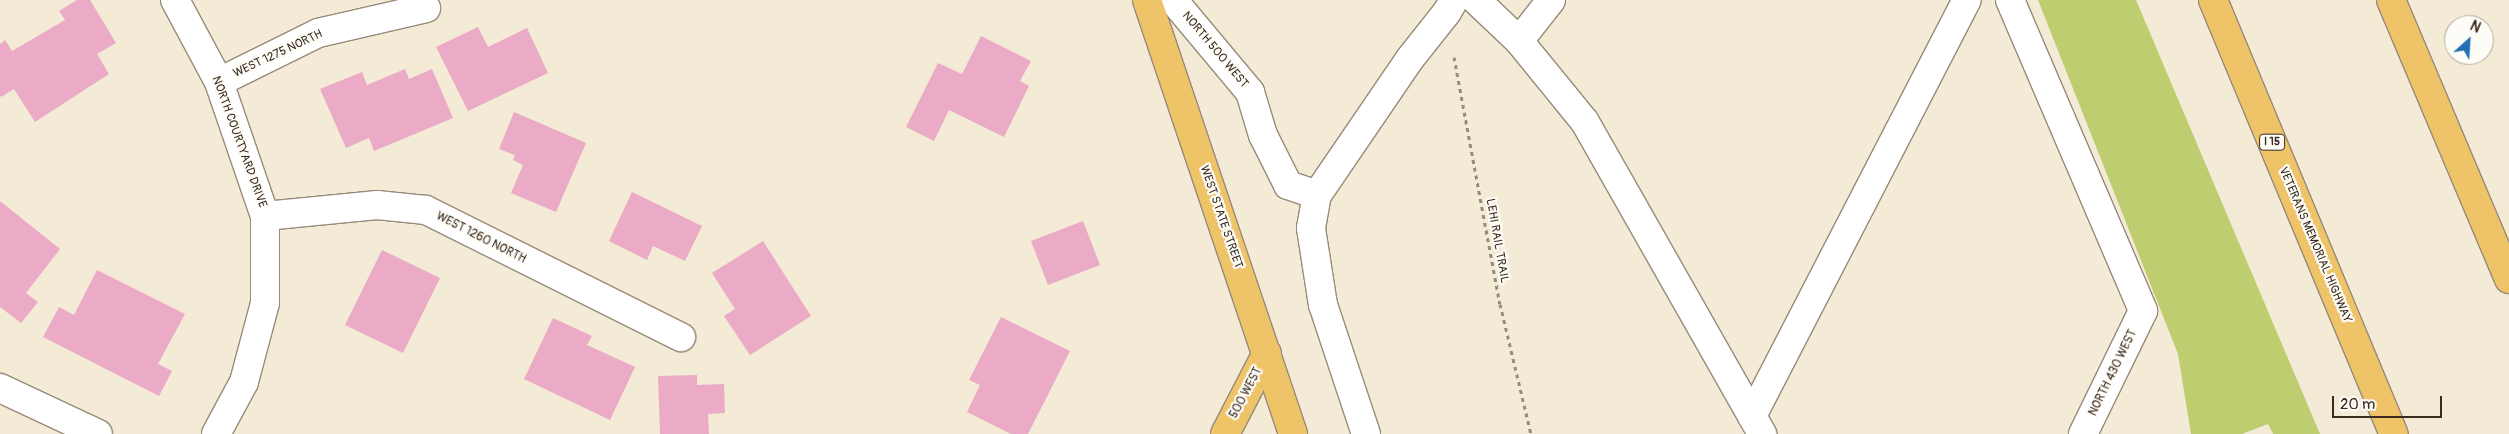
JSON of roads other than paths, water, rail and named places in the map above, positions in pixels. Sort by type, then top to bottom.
[{"type":"main road","name":"WEST STATE STREET","points":[[1146,0],[1293,434]]},
{"type":"main road","name":"VETERANS MEMORIAL HIGHWAY","points":[[2213,0],[2394,434]]},
{"type":"main road","points":[[2391,0],[2509,279]]},
{"type":"main road","name":"500 WEST","points":[[1225,434],[1267,353]]},
{"type":"street","name":"NORTH COURTYARD DRIVE","points":[[175,0],[219,82],[265,216],[265,303],[244,382],[216,434]]},
{"type":"street","name":"NORTH 500 WEST","points":[[1173,0],[1250,92],[1263,135],[1288,185],[1317,195]]},
{"type":"street","points":[[1366,434],[1323,305],[1311,228],[1317,195],[1409,60],[1447,12],[1454,0]]},
{"type":"street","points":[[1476,0],[1519,41],[1585,122],[1757,425]]},
{"type":"street","points":[[1519,41],[1551,0]]},
{"type":"street","points":[[1757,425],[1967,0]]},
{"type":"street","name":"NORTH 430 WEST","points":[[2010,0],[2142,311],[2083,434]]},
{"type":"street","name":"WEST 1275 NORTH","points":[[219,82],[318,33],[426,8]]},
{"type":"street","name":"WEST 1260 NORTH","points":[[265,216],[377,205],[426,210],[681,337]]},
{"type":"street","points":[[0,388],[98,434]]}]
